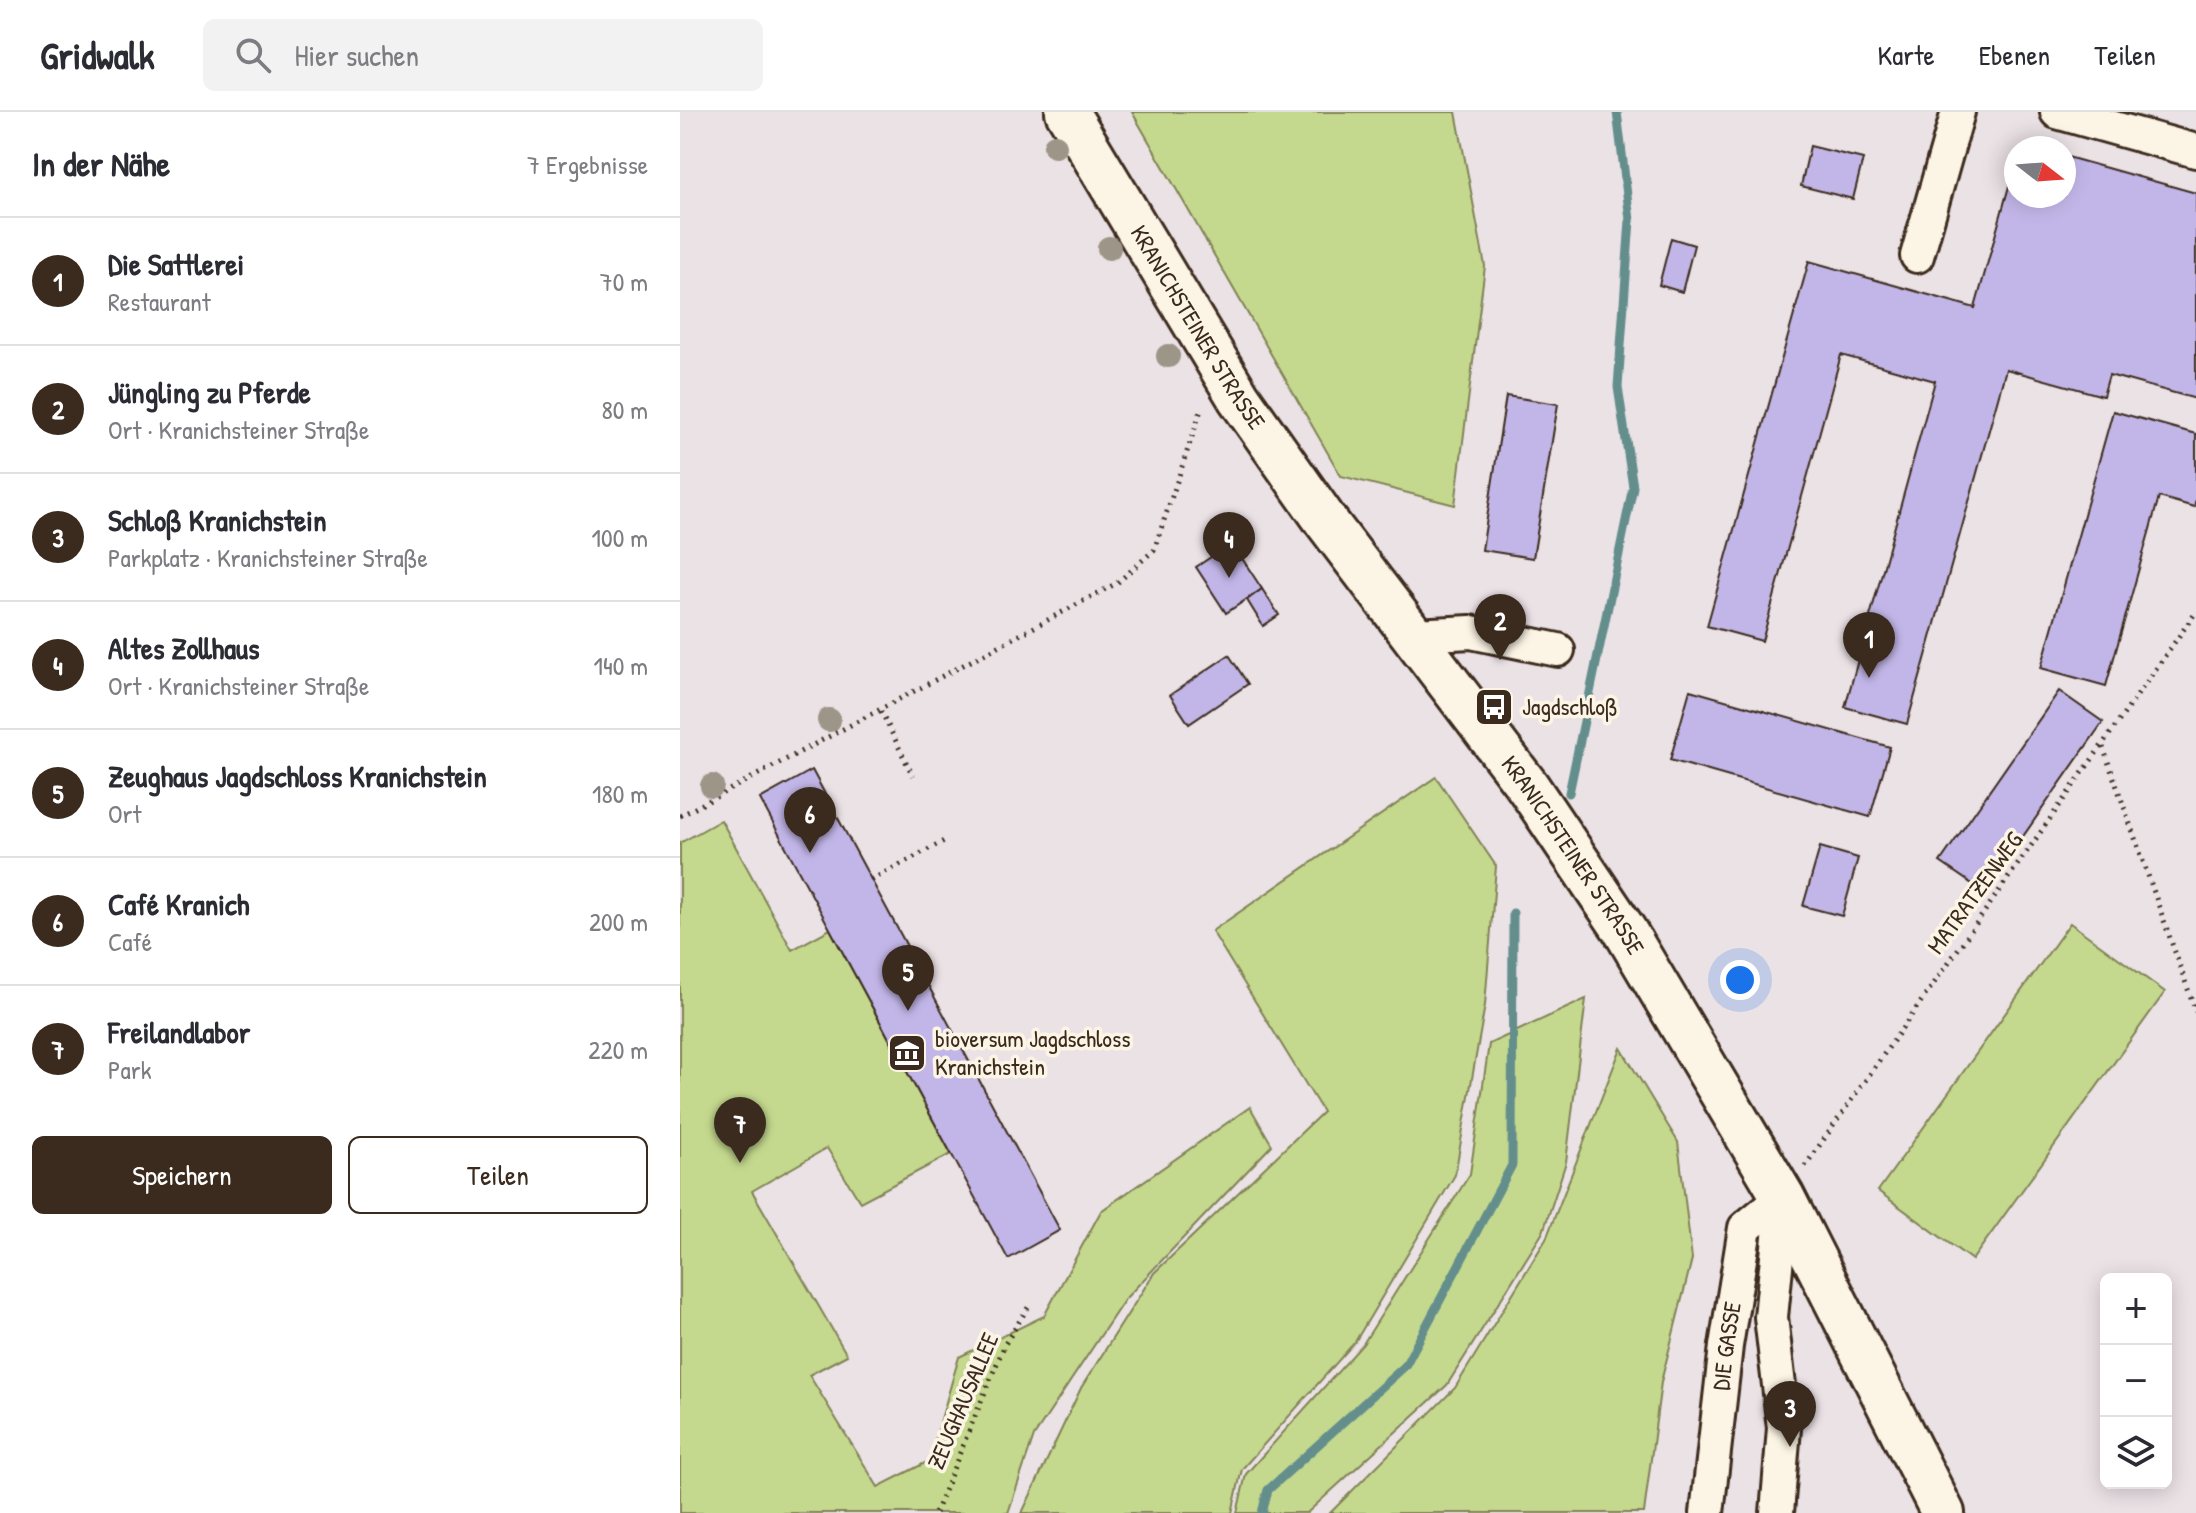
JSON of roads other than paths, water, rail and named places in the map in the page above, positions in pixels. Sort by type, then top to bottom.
[{"type":"main road","name":"KRANICHSTEINER STRASSE","points":[[1067,112],[1239,398],[1325,520],[1414,635],[1458,716],[1610,906],[1783,1197],[1943,1513]]},
{"type":"lane","points":[[1917,256],[1958,112]]},
{"type":"lane","points":[[2057,112],[2196,151]]},
{"type":"lane","points":[[1414,635],[1471,632],[1558,650]]},
{"type":"lane","points":[[1777,1513],[1784,1428],[1771,1317],[1783,1197]]},
{"type":"lane","name":"DIE GASSE","points":[[1707,1513],[1726,1346],[1745,1228],[1783,1197]]},
{"type":"waterway","points":[[1569,793],[1633,487],[1618,387],[1630,220],[1617,112]]},
{"type":"waterway","points":[[1262,1513],[1268,1490],[1405,1366],[1512,1165],[1513,913]]},
{"type":"place","name":"Altes Zollhaus","points":[[1229,578]]},
{"type":"place","name":"Jüngling zu Pferde","points":[[1500,660]]},
{"type":"place","name":"Die Sattlerei","points":[[1869,678]]},
{"type":"place","name":"Jagdschloß","points":[[1494,707]]},
{"type":"place","name":"Café Kranich","points":[[810,853]]},
{"type":"place","name":"Zeughaus Jagdschloss Kranichstein","points":[[908,1011]]},
{"type":"place","name":"bioversum Jagdschloss Kranichstein","points":[[907,1053]]},
{"type":"place","name":"Freilandlabor","points":[[740,1163]]},
{"type":"place","name":"Schloß Kranichstein","points":[[1790,1447]]}]
